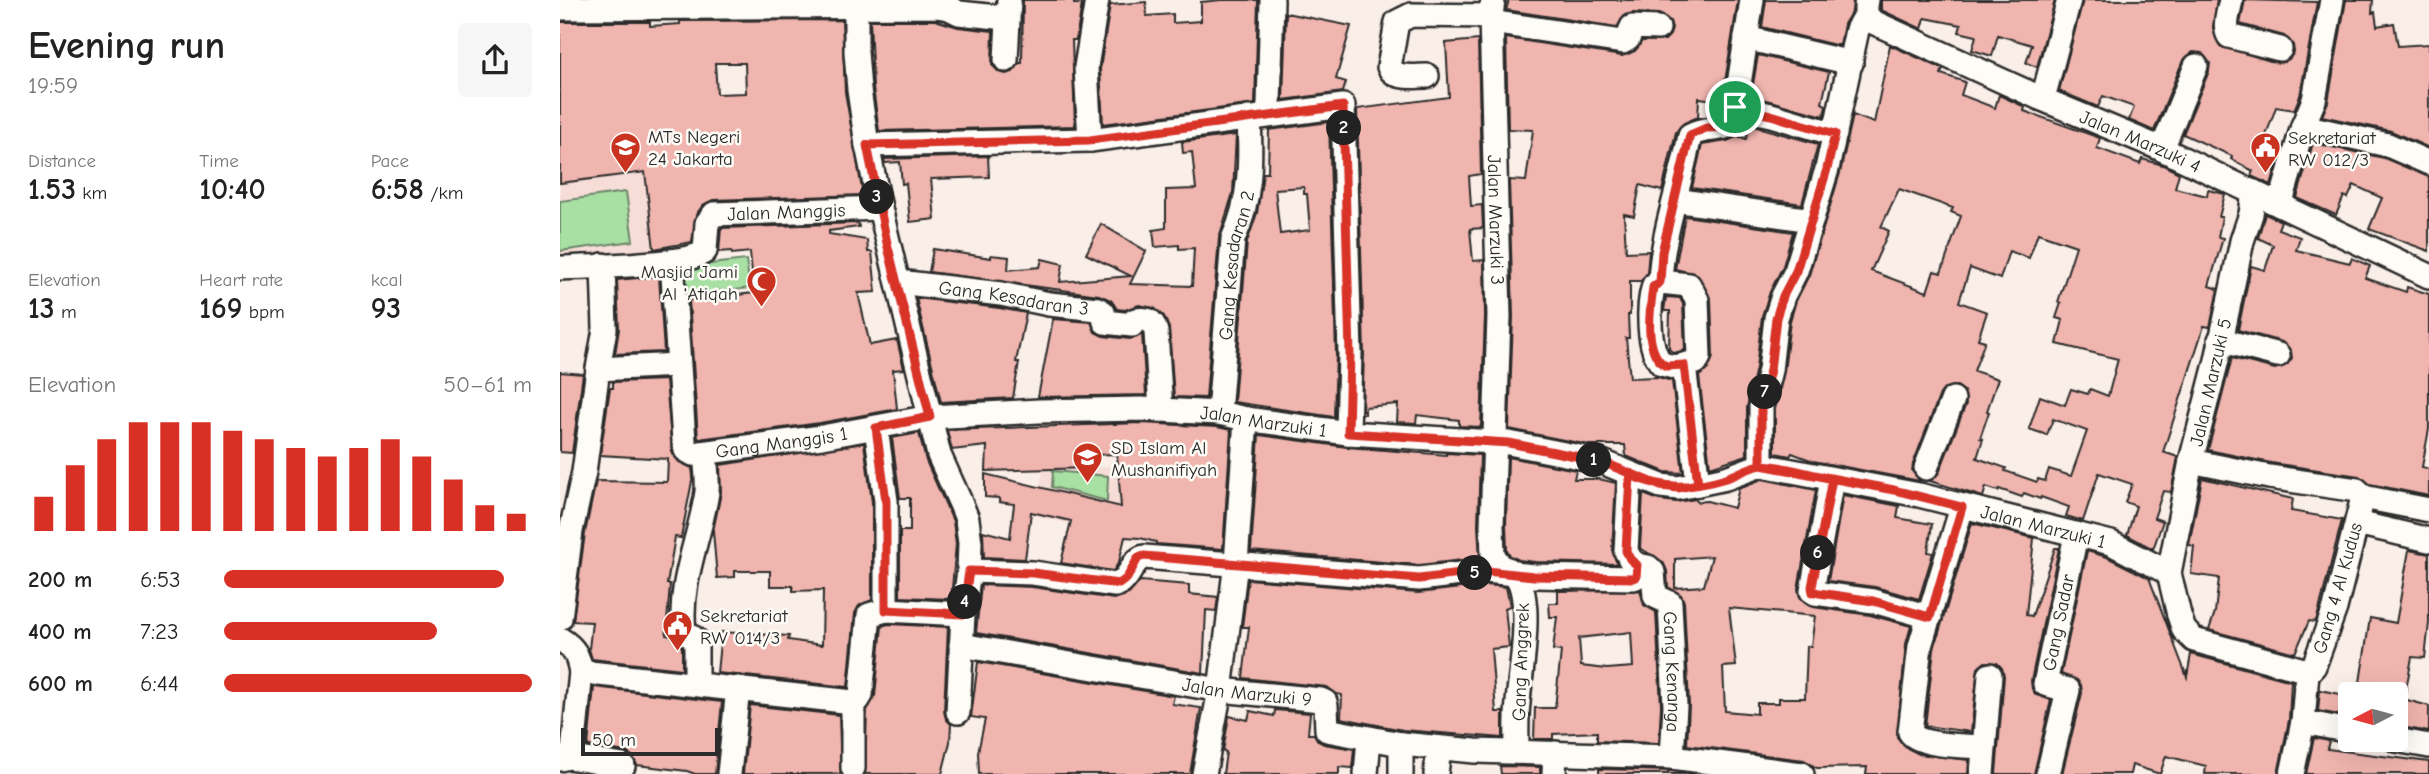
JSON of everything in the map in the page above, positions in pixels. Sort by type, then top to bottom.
[{"type":"street","points":[[1090,140],[1086,67],[1097,0]]},
{"type":"street","name":"Gang Kesadaran 2","points":[[1219,413],[1233,239],[1241,222],[1258,117],[1269,105],[1272,0]]},
{"type":"street","points":[[1660,282],[1662,252],[1690,135],[1706,128],[1729,127],[1733,123],[1752,0]]},
{"type":"street","points":[[2040,98],[2046,87],[2069,0]]},
{"type":"street","points":[[2231,0],[2226,22],[2229,36],[2280,49]]},
{"type":"street","points":[[2280,205],[2303,126],[2314,100],[2332,0]]},
{"type":"street","points":[[560,8],[856,2],[936,6],[959,13],[1008,9],[1006,61]]},
{"type":"street","points":[[856,2],[856,52],[867,145],[880,208],[939,455],[967,519],[969,571],[963,614],[958,712]]},
{"type":"street","points":[[1761,465],[1761,407],[1770,370],[1776,318],[1783,296],[1796,271],[1827,169],[1857,30],[1867,8]]},
{"type":"street","name":"Jalan Marzuki 4","points":[[1867,8],[1872,22],[2040,98],[2162,149],[2429,276]]},
{"type":"street","points":[[1427,76],[1398,76],[1389,67],[1397,22],[1410,15],[1491,13],[1623,42],[1628,39],[1632,27],[1658,28]]},
{"type":"street","name":"Jalan Marzuki 3","points":[[1491,13],[1498,288],[1493,555],[1502,568],[1510,568],[1517,574]]},
{"type":"street","points":[[1746,38],[1851,62]]},
{"type":"street","points":[[2162,149],[2196,66]]},
{"type":"street","points":[[867,145],[1090,140],[1343,106],[1350,342],[1348,428]]},
{"type":"street","points":[[1735,107],[1835,134]]},
{"type":"street","points":[[2303,126],[2388,145],[2429,163]]},
{"type":"street","name":"Jalan Marzuki 5","points":[[2169,573],[2191,461],[2217,360],[2254,192]]},
{"type":"street","points":[[1675,201],[1811,220]]},
{"type":"street","name":"Jalan Manggis","points":[[560,268],[672,261],[703,255],[707,223],[713,214],[880,208]]},
{"type":"street","points":[[598,369],[678,365],[672,261]]},
{"type":"street","points":[[560,618],[571,531],[584,472],[605,329],[603,265]]},
{"type":"street","name":"Gang Kesadaran 3","points":[[898,282],[1098,309],[1103,312],[1105,322],[1112,324],[1132,325],[1135,320],[1150,320],[1154,323],[1156,332],[1161,410]]},
{"type":"street","points":[[1660,282],[1686,284],[1695,294],[1699,357],[1696,362],[1684,365],[1674,367],[1662,363],[1652,348],[1652,295],[1654,285],[1660,282]]},
{"type":"street","points":[[2220,340],[2278,355]]},
{"type":"street","name":"Gang Manggis 1","points":[[678,365],[684,441],[688,453],[705,454],[930,417]]},
{"type":"street","points":[[1684,365],[1698,484]]},
{"type":"street","points":[[1926,468],[1953,398]]},
{"type":"street","name":"Jalan Marzuki 1","points":[[930,417],[1040,411],[1161,410],[1219,413],[1245,419],[1496,442],[1600,461],[1661,486],[1678,488],[1726,478],[1761,465],[1919,494],[2111,543],[2169,573]]},
{"type":"street","points":[[1204,774],[1220,690],[1236,563],[1245,419]]},
{"type":"street","points":[[876,428],[886,501],[886,610]]},
{"type":"street","points":[[695,684],[696,640],[684,631],[683,618],[685,594],[707,488],[705,454]]},
{"type":"street","points":[[2191,461],[2269,477],[2357,490],[2362,499],[2429,510]]},
{"type":"street","points":[[969,571],[1033,573],[1115,585],[1124,582],[1141,557],[1419,579],[1486,571],[1633,578],[1638,572],[1637,565],[1626,551],[1630,475]]},
{"type":"street","points":[[1832,479],[1812,591],[1873,601],[1930,617]]},
{"type":"street","name":"Gang 4 Al Kudus","points":[[2307,673],[2311,672],[2314,666],[2335,608],[2362,499]]},
{"type":"street","points":[[1962,507],[1920,646],[1913,691],[1911,735],[1916,739],[1942,744],[1984,747]]},
{"type":"street","points":[[2357,523],[2429,540]]},
{"type":"street","name":"Gang Sadar","points":[[2048,774],[2068,690],[2045,684],[2076,535]]},
{"type":"street","name":"Gang Kenanga","points":[[1637,565],[1648,567],[1653,572],[1655,596],[1670,603],[1675,706],[1672,757]]},
{"type":"street","points":[[2169,573],[2184,629],[2194,640],[2307,673],[2303,722],[2292,774]]},
{"type":"street","name":"Gang Anggrek","points":[[1517,574],[1522,587],[1525,623],[1517,704],[1517,752]]},
{"type":"street","points":[[581,672],[853,702],[861,695],[868,618],[886,610],[963,614]]},
{"type":"street","points":[[560,639],[571,646],[578,656],[581,672],[573,752],[564,758]]},
{"type":"street","name":"Jalan Marzuki 9","points":[[961,645],[1220,690],[1321,700],[1326,706],[1327,730],[1401,744],[1517,752],[1554,764],[1672,757],[1718,769],[1802,774]]},
{"type":"street","points":[[1982,774],[1990,675]]},
{"type":"street","points":[[729,774],[738,688]]},
{"type":"street","points":[[853,702],[853,768]]},
{"type":"street","points":[[2303,722],[2338,729]]},
{"type":"street","points":[[1366,774],[1369,738]]},
{"type":"street","points":[[2408,742],[2429,746]]},
{"type":"street","points":[[1401,744],[1401,774]]},
{"type":"street","points":[[1436,774],[1439,748]]},
{"type":"street","points":[[564,758],[623,766]]},
{"type":"shaded area","name":"MTs Negeri 24 Jakarta","points":[[646,139],[694,198],[700,245],[560,262],[560,150]]},
{"type":"shaded area","name":"SD Islam Al Mushanifiyah","points":[[1090,417],[1092,468],[1134,464],[1141,513],[1138,540],[1033,515],[1046,459],[1053,457],[1053,419]]},
{"type":"green space","points":[[626,192],[633,241],[560,251],[560,201]]},
{"type":"green space","points":[[746,260],[750,288],[687,296],[684,267]]},
{"type":"green space","points":[[1053,471],[1108,476],[1107,501],[1052,487]]},
{"type":"building","points":[[1023,0],[1074,0],[1074,4],[1082,4],[1076,40],[1072,40],[1075,126],[879,131],[873,88],[870,20],[935,20],[958,27],[993,31],[992,65],[999,72],[1006,74],[1013,72],[1019,63],[1022,63]]},
{"type":"building","points":[[1258,0],[1255,104],[1103,124],[1100,69],[1110,5],[1146,2],[1147,16],[1173,14],[1173,23],[1201,21],[1201,2]]},
{"type":"building","points":[[1509,0],[1738,0],[1722,101],[1699,98],[1698,117],[1684,123],[1676,132],[1662,191],[1640,185],[1634,216],[1624,214],[1626,252],[1649,251],[1647,273],[1641,281],[1630,281],[1629,338],[1626,338],[1630,378],[1658,377],[1672,381],[1683,473],[1665,472],[1626,456],[1625,445],[1589,445],[1509,429],[1513,316],[1509,180],[1526,181],[1533,130],[1508,129],[1506,38],[1622,56],[1635,51],[1642,41],[1665,40],[1672,28],[1670,21],[1659,14],[1625,15],[1617,27],[1506,10]]},
{"type":"building","points":[[1766,0],[1853,0],[1840,45],[1835,45],[1762,27]]},
{"type":"building","points":[[1881,0],[2055,0],[2037,67],[2026,63],[2032,45],[1998,35],[1992,56],[1972,50],[1976,36],[1959,32],[1961,25],[1925,18],[1922,29],[1881,10]]},
{"type":"building","points":[[2083,0],[2217,0],[2213,28],[2220,46],[2277,63],[2290,58],[2294,52],[2293,45],[2284,36],[2240,24],[2245,0],[2317,2],[2300,96],[2294,110],[2276,107],[2264,141],[2282,147],[2271,185],[2251,176],[2253,171],[2231,159],[2232,156],[2183,134],[2209,71],[2210,63],[2202,53],[2193,52],[2183,60],[2154,131],[2129,120],[2134,107],[2103,96],[2098,107],[2059,91]]},
{"type":"building","points":[[2346,0],[2373,0],[2372,13],[2375,12],[2377,26],[2394,23],[2398,46],[2429,44],[2429,148],[2391,131],[2322,116],[2328,102]]},
{"type":"building","points":[[1286,13],[1351,26],[1336,79],[1346,82],[1343,92],[1283,100]]},
{"type":"building","points":[[842,20],[845,92],[863,195],[713,200],[703,205],[696,215],[692,242],[654,249],[645,172],[560,183],[560,22],[650,22],[650,26],[680,24],[680,21]],"holes":[[[715,63],[745,63],[746,93],[717,94]]]},
{"type":"building","points":[[1478,40],[1481,174],[1469,176],[1471,206],[1482,205],[1483,228],[1470,229],[1473,261],[1484,260],[1481,427],[1459,426],[1459,420],[1417,415],[1416,423],[1397,422],[1398,404],[1365,407],[1365,414],[1362,414],[1364,354],[1357,109],[1449,97],[1446,43]]},
{"type":"building","points":[[1890,45],[1943,69],[1941,74],[1965,82],[1961,95],[1995,108],[1999,95],[2025,107],[2024,111],[2100,138],[2097,148],[2140,164],[2142,159],[2163,165],[2179,173],[2175,188],[2207,196],[2208,190],[2225,194],[2219,217],[2222,217],[2218,237],[2223,238],[2209,286],[2218,289],[2210,327],[2204,326],[2163,452],[2178,457],[2171,492],[2163,491],[2154,518],[2163,521],[2153,549],[2127,535],[2136,506],[2125,502],[2132,484],[2099,473],[2083,521],[2066,516],[2069,507],[2041,497],[2040,499],[2024,493],[2022,497],[1986,487],[1983,497],[1930,481],[1939,473],[1966,404],[1964,391],[1957,386],[1945,388],[1940,394],[1913,464],[1912,471],[1920,481],[1813,461],[1792,453],[1790,456],[1775,453],[1775,409],[1796,301],[1809,275],[1840,173],[1853,115],[1874,123]],"holes":[[[1899,189],[1953,208],[1951,212],[1961,216],[1941,273],[1934,271],[1927,292],[1871,271],[1889,231],[1881,227]],[[2038,233],[2076,246],[2058,302],[2061,303],[2056,318],[2063,320],[2057,344],[2118,359],[2108,396],[2090,389],[2088,394],[2071,389],[2065,405],[2040,396],[2029,429],[2047,435],[2053,419],[2087,431],[2071,476],[2049,469],[2045,481],[2038,479],[2037,482],[1977,458],[1983,439],[1980,438],[1989,412],[1987,411],[1998,379],[1974,371],[1985,341],[1978,339],[1987,312],[1959,302],[1970,268],[2000,279],[2009,251],[2029,258]]]},
{"type":"building","points":[[1758,55],[1829,72],[1822,103],[1826,105],[1824,116],[1751,96]]},
{"type":"building","points":[[1329,122],[1336,354],[1334,417],[1234,402],[1247,242],[1257,213],[1263,173],[1268,173],[1269,130]],"holes":[[[1304,187],[1304,194],[1307,194],[1310,230],[1280,234],[1275,189]]]},
{"type":"building","points":[[1750,125],[1818,144],[1802,204],[1692,188],[1702,145],[1727,141],[1738,136],[1746,139]]},
{"type":"building","points":[[1236,135],[1233,193],[1219,238],[1206,398],[1174,397],[1169,328],[1164,316],[1154,308],[1139,305],[1125,310],[1117,309],[1111,300],[1099,295],[929,272],[933,249],[991,258],[991,255],[1009,257],[1008,270],[1040,267],[1042,259],[1063,264],[1060,282],[1131,276],[1086,254],[1101,224],[1146,251],[1130,284],[1192,286],[1194,248],[1179,249],[1179,245],[1155,247],[1153,230],[1166,228],[1166,190],[1196,189],[1192,152],[1183,153],[1182,142]]},
{"type":"building","points":[[2313,143],[2384,158],[2429,177],[2429,251],[2369,229],[2382,198],[2354,185],[2348,198],[2344,196],[2336,215],[2297,198]]},
{"type":"building","points":[[988,156],[989,177],[931,179],[935,219],[910,222],[906,183],[902,184],[900,162],[885,163],[884,159]]},
{"type":"building","points":[[2265,214],[2281,221],[2278,229],[2300,237],[2296,250],[2350,263],[2352,258],[2370,266],[2365,278],[2406,292],[2407,287],[2429,294],[2429,429],[2422,467],[2429,469],[2429,496],[2370,484],[2359,476],[2271,463],[2208,450],[2232,358],[2275,369],[2287,365],[2292,358],[2291,351],[2282,342],[2238,330],[2251,266],[2265,270],[2273,245],[2258,238]]},
{"type":"building","points":[[1685,216],[1793,232],[1783,266],[1762,316],[1756,368],[1747,407],[1747,455],[1710,467],[1699,376],[1708,369],[1713,357],[1711,300],[1697,274],[1675,269]]},
{"type":"building","points":[[858,223],[859,227],[829,231],[829,234],[867,240],[868,252],[872,252],[876,292],[858,293],[870,345],[897,340],[904,369],[893,370],[897,409],[820,423],[698,439],[689,300],[754,293],[750,252],[719,252],[721,228]]},
{"type":"building","points":[[659,276],[664,352],[615,354],[619,329],[617,280]]},
{"type":"building","points":[[1666,297],[1680,298],[1683,304],[1685,350],[1674,353],[1669,349],[1670,311],[1664,311]]},
{"type":"building","points":[[916,298],[1026,313],[1016,362],[1019,362],[1013,398],[941,402]]},
{"type":"building","points":[[1053,319],[1091,322],[1095,332],[1103,336],[1130,339],[1142,334],[1146,395],[1038,397]]},
{"type":"building","points":[[560,372],[583,374],[572,453],[560,452]]},
{"type":"building","points":[[666,380],[672,453],[679,462],[692,468],[693,476],[681,538],[675,537],[667,584],[670,584],[666,635],[671,636],[682,647],[682,669],[592,659],[589,649],[592,622],[573,621],[585,533],[596,481],[667,482],[668,459],[600,455],[610,388],[613,388],[613,382]]},
{"type":"building","points":[[1141,423],[1231,430],[1223,549],[1156,544],[1140,538],[1125,537],[1119,562],[1113,571],[1061,563],[1071,521],[1031,512],[1025,559],[984,557],[983,531],[1010,538],[1014,504],[999,502],[999,498],[985,497],[985,474],[1121,507],[1117,454],[1088,455],[1089,468],[986,471],[987,446],[952,450],[947,430]]},
{"type":"building","points":[[919,433],[926,461],[953,521],[956,544],[951,599],[900,597],[900,531],[910,531],[910,498],[900,498],[892,438]]},
{"type":"building","points":[[1259,435],[1347,447],[1480,455],[1480,558],[1419,565],[1251,551]]},
{"type":"building","points":[[864,443],[872,502],[872,600],[859,606],[855,613],[848,687],[717,673],[721,632],[789,636],[788,640],[822,645],[823,590],[793,591],[793,586],[770,586],[770,571],[735,571],[735,577],[717,578],[713,531],[721,493],[720,465]]},
{"type":"building","points":[[1508,457],[1576,470],[1574,479],[1599,479],[1616,483],[1612,550],[1617,564],[1535,562],[1511,557],[1507,550],[1506,526]]},
{"type":"building","points":[[2202,478],[2293,499],[2291,511],[2342,520],[2317,618],[2315,622],[2309,621],[2295,653],[2209,630],[2215,612],[2219,578],[2191,574],[2194,546],[2189,545]]},
{"type":"building","points":[[1762,479],[1816,490],[1798,589],[1800,597],[1813,607],[1870,615],[1911,626],[1906,644],[1897,737],[1905,747],[1919,754],[1969,760],[1968,774],[1866,774],[1867,767],[1817,768],[1804,760],[1687,745],[1689,705],[1684,602],[1681,595],[1668,587],[1667,571],[1663,562],[1640,548],[1643,494],[1659,500],[1676,502],[1696,499],[1697,502],[1707,501],[1734,508],[1739,488]],"holes":[[[1712,556],[1704,586],[1675,588],[1675,559]],[[1729,608],[1815,616],[1811,646],[1807,646],[1805,698],[1779,698],[1779,703],[1757,703],[1757,714],[1725,711],[1723,667],[1736,666]]]},
{"type":"building","points":[[1843,495],[1899,506],[1897,518],[1932,524],[1928,552],[1933,553],[1919,599],[1875,587],[1828,581]]},
{"type":"building","points":[[1972,523],[2034,538],[2026,615],[2032,616],[2055,548],[2059,548],[2031,681],[2036,695],[2051,700],[2034,774],[1996,774],[2004,676],[1997,663],[1985,662],[1978,668],[1971,732],[1925,726],[1934,649]]},
{"type":"building","points":[[2409,550],[2429,554],[2429,623],[2425,658],[2412,657],[2407,682],[2360,682],[2370,618],[2396,623]]},
{"type":"building","points":[[2087,551],[2107,557],[2149,578],[2187,677],[2191,654],[2291,681],[2289,720],[2278,774],[2205,774],[2206,766],[2166,756],[2160,774],[2132,765],[2130,774],[2062,774],[2082,693],[2077,680],[2061,674]]},
{"type":"building","points":[[1248,579],[1418,593],[1486,585],[1506,587],[1510,606],[1505,608],[1509,647],[1491,649],[1496,712],[1503,712],[1503,738],[1403,730],[1341,718],[1342,695],[1327,687],[1243,678],[1249,627],[1242,627]]},
{"type":"building","points":[[1140,581],[1189,585],[1189,594],[1218,597],[1216,611],[1206,610],[1203,673],[976,633],[981,585],[1032,587],[1114,599],[1129,594]]},
{"type":"building","points":[[1640,590],[1644,605],[1656,612],[1661,706],[1659,743],[1597,741],[1597,732],[1553,734],[1553,739],[1534,739],[1535,708],[1555,708],[1561,651],[1553,650],[1557,617],[1550,617],[1549,603],[1558,603],[1558,591]],"holes":[[[1631,632],[1633,667],[1607,669],[1581,666],[1579,638]]]},
{"type":"building","points":[[882,626],[948,627],[944,711],[951,724],[950,742],[942,774],[865,774],[867,710],[875,696]]},
{"type":"building","points":[[978,662],[1174,696],[1172,704],[1201,708],[1190,774],[979,774],[978,752],[985,719],[971,717]]},
{"type":"building","points":[[594,687],[722,702],[715,774],[695,774],[637,765],[626,752],[588,746]]},
{"type":"building","points":[[2320,690],[2338,694],[2338,715],[2318,711]]},
{"type":"building","points":[[2408,700],[2429,706],[2429,732],[2408,728]]},
{"type":"building","points":[[750,705],[839,715],[841,774],[743,774]]},
{"type":"building","points":[[1275,710],[1310,713],[1308,734],[1314,734],[1318,741],[1324,744],[1354,749],[1352,768],[1339,767],[1339,774],[1223,774],[1226,752],[1223,751],[1229,716],[1248,720],[1250,711],[1274,716]]},
{"type":"building","points":[[2314,738],[2329,741],[2327,749],[2338,752],[2429,762],[2429,774],[2306,774]]},
{"type":"building","points":[[1500,766],[1540,767],[1540,774],[1501,774]]},
{"type":"building","points":[[1599,769],[1671,771],[1694,774],[1599,774]]},
{"type":"place","name":"MTs Negeri 24 Jakarta","points":[[625,174]]},
{"type":"place","name":"Sekretariat RW 012/3","points":[[2265,175]]},
{"type":"place","name":"Masjid Jami Al 'Atiqah","points":[[761,309]]},
{"type":"place","name":"SD Islam Al Mushanifiyah","points":[[1088,485]]},
{"type":"place","name":"Sekretariat RW 014/3","points":[[677,653]]},
{"type":"route","points":[[1735,107],[1733,123],[1729,127],[1706,128],[1690,135],[1682,178],[1662,252],[1660,282],[1653,287],[1652,348],[1658,360],[1666,366],[1684,365],[1698,484],[1678,488],[1648,483],[1600,461],[1534,447],[1496,442],[1348,433],[1350,308],[1343,106],[1090,140],[867,145],[887,243],[930,417],[876,428],[886,501],[886,610],[963,614],[969,571],[1033,573],[1115,585],[1124,582],[1138,558],[1144,556],[1419,579],[1486,571],[1534,576],[1633,578],[1638,572],[1637,565],[1626,551],[1630,475],[1648,483],[1661,486],[1678,488],[1698,484],[1726,478],[1761,465],[1832,479],[1813,592],[1873,601],[1930,617],[1962,507],[1919,495],[1761,465],[1761,407],[1770,370],[1776,318],[1783,296],[1796,271],[1835,134],[1735,107]]}]
